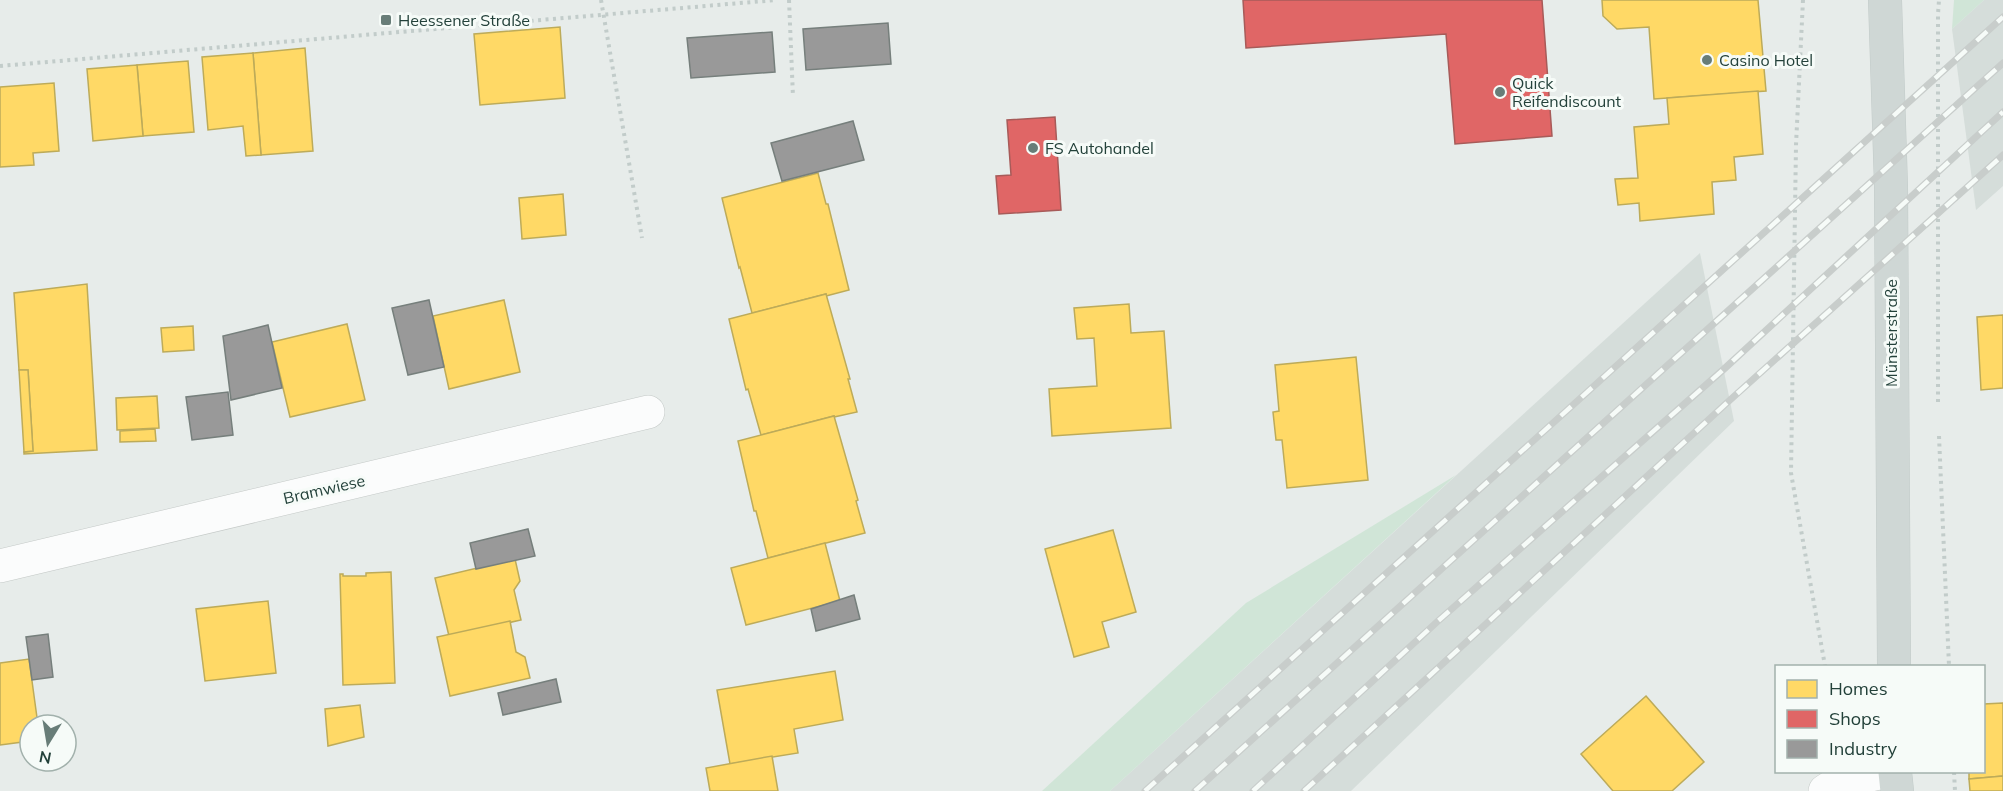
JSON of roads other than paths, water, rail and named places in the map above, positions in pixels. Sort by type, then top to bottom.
[{"type":"main road","name":"Münsterstraße","points":[[1885,0],[1891,186],[1894,665]]},
{"type":"main road","points":[[1895,773],[1897,791]]},
{"type":"street","name":"Bramwiese","points":[[0,566],[648,412]]},
{"type":"street","points":[[1825,791],[1839,782],[1876,773]]},
{"type":"railway","points":[[1145,791],[2003,17]]},
{"type":"railway","points":[[1195,791],[2003,63]]},
{"type":"railway","points":[[1253,791],[1438,621],[1724,369],[2003,112]]},
{"type":"railway","points":[[1304,791],[1730,400],[2003,155]]},
{"type":"place","name":"Heessener Straße","points":[[386,20]]},
{"type":"place","name":"Casino Hotel","points":[[1707,60]]},
{"type":"place","name":"Quick Reifendiscount","points":[[1500,92]]},
{"type":"place","name":"FS Autohandel","points":[[1033,148]]}]
